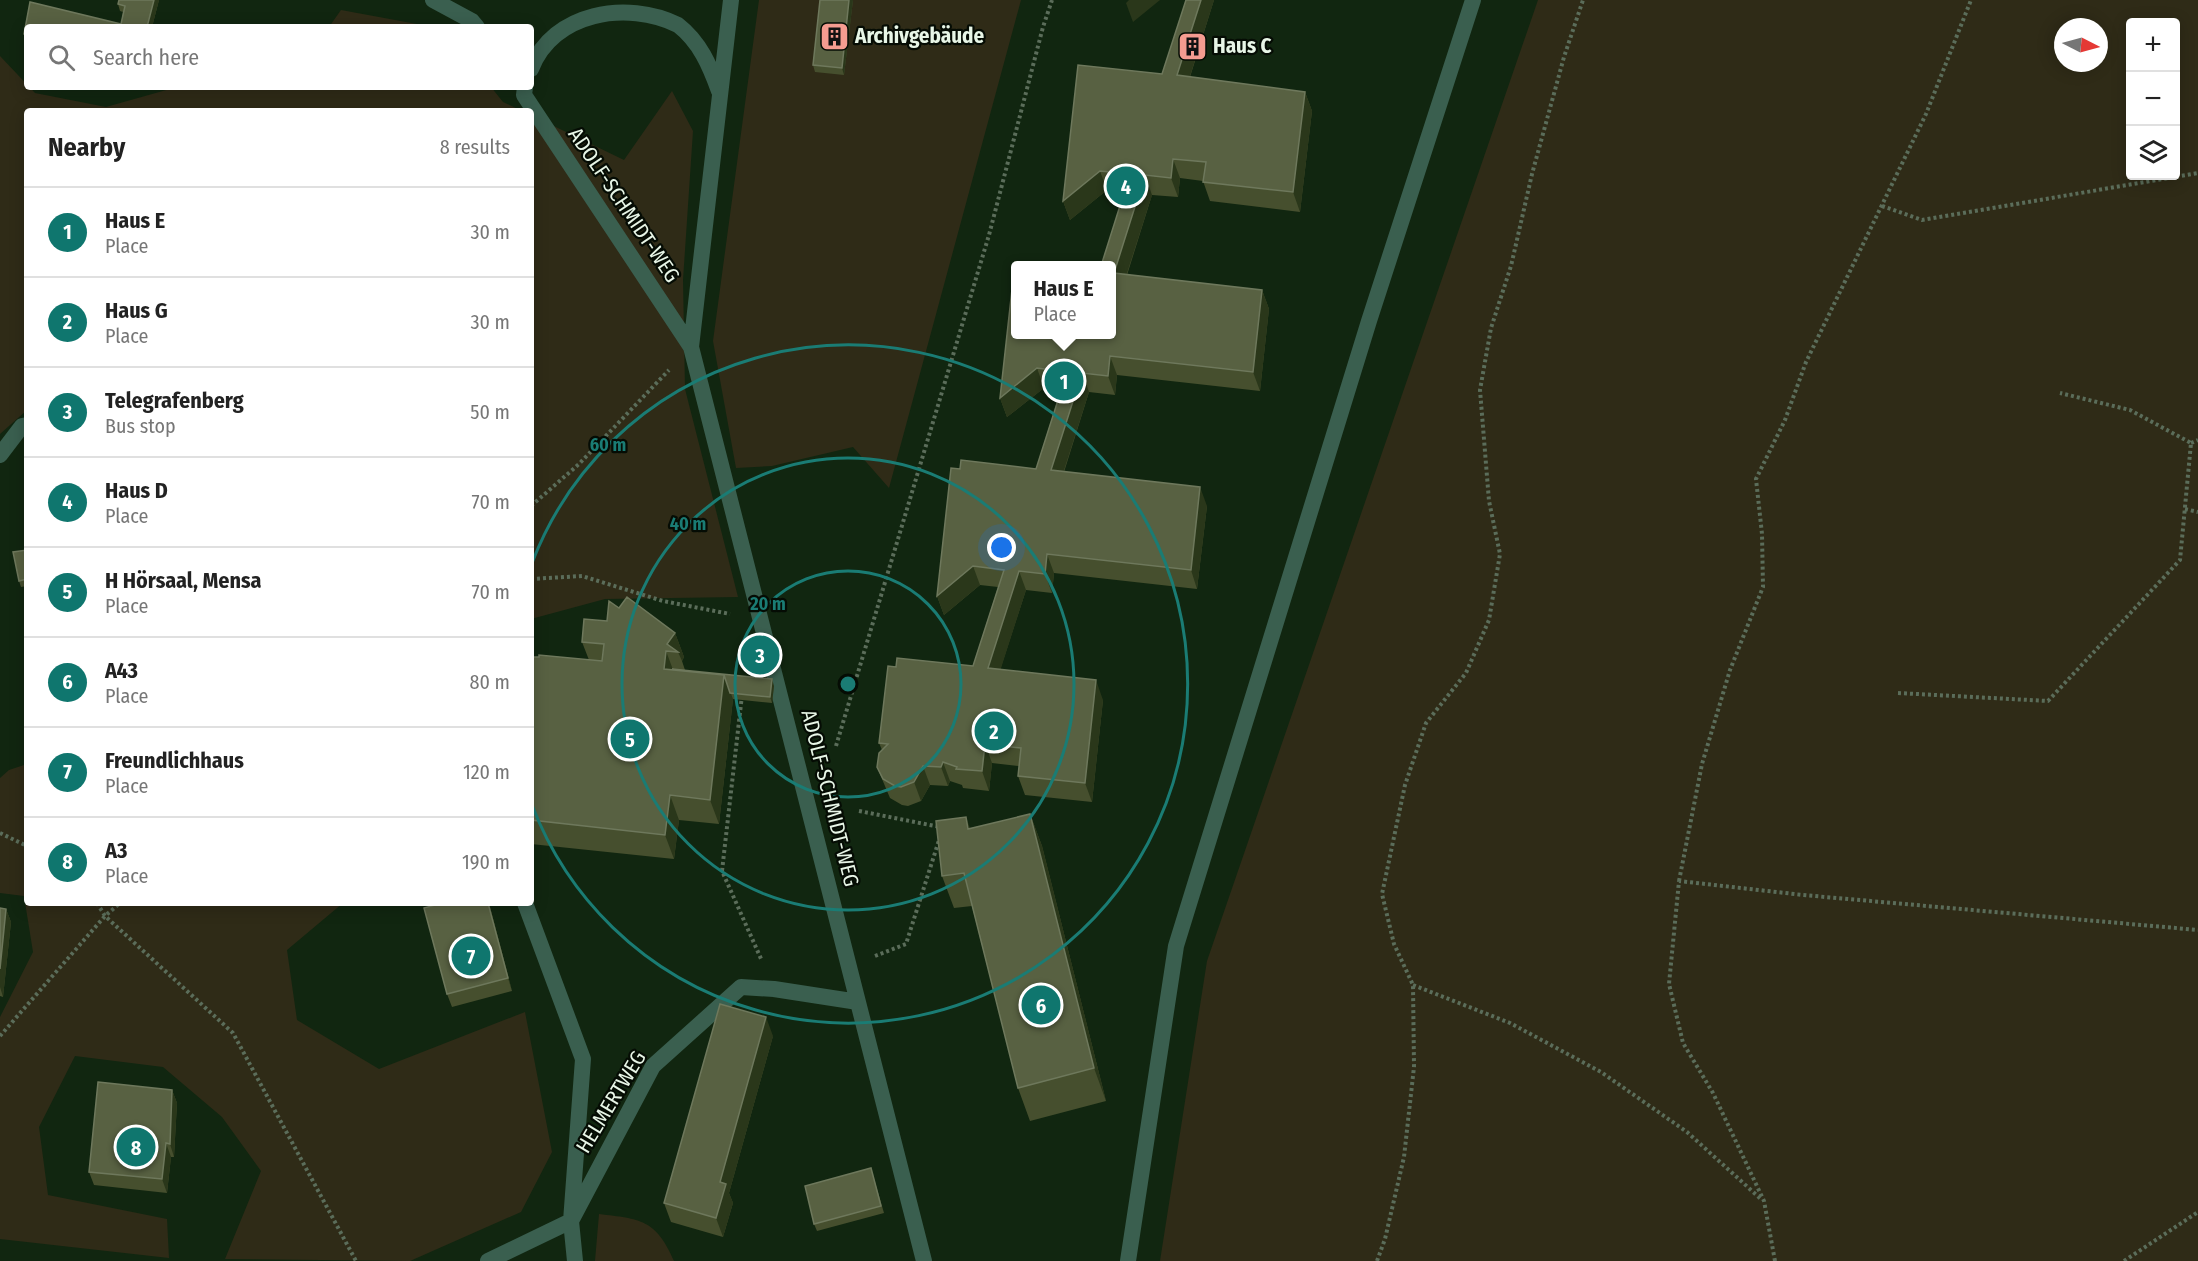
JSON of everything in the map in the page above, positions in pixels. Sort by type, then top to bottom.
[{"type":"lane","points":[[433,0],[474,24]]},
{"type":"lane","name":"ADOLF-SCHMIDT-WEG","points":[[691,346],[731,0]]},
{"type":"lane","points":[[1128,1261],[1176,946],[1369,321],[1473,0]]},
{"type":"lane","name":"ADOLF-SCHMIDT-WEG","points":[[534,62],[551,35],[570,20],[598,8],[627,5],[652,11],[677,24],[697,43],[710,66],[720,94]]},
{"type":"lane","name":"ADOLF-SCHMIDT-WEG","points":[[523,90],[691,346],[924,1261]]},
{"type":"lane","points":[[0,455],[24,426]]},
{"type":"lane","points":[[526,906],[583,1059],[571,1221],[575,1261]]},
{"type":"lane","name":"HELMERTWEG","points":[[571,1221],[653,1066],[741,987],[774,989],[858,1002]]},
{"type":"lane","points":[[488,1261],[571,1221]]},
{"type":"path","points":[[836,746],[989,236],[1052,0]]},
{"type":"path","points":[[1377,1261],[1385,1239],[1404,1156],[1414,1067],[1413,985],[1394,944],[1382,894],[1405,785],[1426,723],[1466,673],[1489,620],[1500,554],[1490,501],[1480,390],[1491,328],[1511,266],[1532,174],[1564,57],[1583,0]]},
{"type":"path","points":[[1775,1261],[1764,1201],[1713,1093],[1683,1043],[1669,984],[1678,881],[1702,764],[1730,670],[1763,586],[1762,534],[1756,479],[1785,420],[1806,362],[1926,114],[1971,0]]},
{"type":"path","points":[[1882,206],[1922,220],[2198,173]]},
{"type":"path","points":[[534,503],[579,464],[691,346]]},
{"type":"path","points":[[2060,393],[2130,410],[2191,443]]},
{"type":"path","points":[[2191,443],[2198,440]]},
{"type":"path","points":[[1898,693],[2048,701],[2180,560],[2191,443]]},
{"type":"path","points":[[2185,509],[2198,512]]},
{"type":"path","points":[[534,579],[582,576],[663,601],[760,619]]},
{"type":"path","points":[[753,693],[742,691],[722,871],[774,989]]},
{"type":"path","points":[[849,965],[906,944],[943,827],[859,811]]},
{"type":"path","points":[[0,832],[24,844]]},
{"type":"path","points":[[1678,881],[1803,895],[2198,930]]},
{"type":"path","points":[[99,906],[105,915],[233,1033],[356,1261]]},
{"type":"path","points":[[0,1036],[105,915],[116,906]]},
{"type":"path","points":[[1413,985],[1510,1023],[1602,1072],[1687,1132],[1764,1201]]},
{"type":"path","points":[[2124,1261],[2198,1212]]},
{"type":"shaded area","points":[[759,0],[1021,0],[889,488],[853,447],[772,466],[736,468],[713,341]]},
{"type":"shaded area","points":[[1538,0],[2198,0],[2198,1261],[1160,1261],[1207,961]]},
{"type":"shaded area","points":[[341,10],[417,24],[331,24]]},
{"type":"shaded area","points":[[0,56],[24,81],[24,90],[106,107],[166,90],[493,90],[503,102],[516,108],[24,108],[24,413],[0,434]]},
{"type":"shaded area","points":[[672,91],[693,131],[683,280],[685,389],[738,597],[605,599],[534,618],[534,116],[624,160]]},
{"type":"shaded area","points":[[24,765],[24,896],[0,893],[0,778],[9,770]]},
{"type":"shaded area","points":[[26,906],[339,906],[287,950],[297,1020],[379,1069],[525,1012],[552,1152],[521,1212],[410,1261],[225,1259],[261,1171],[222,1117],[163,1067],[75,1056],[39,1127],[48,1195],[167,1219],[169,1258],[0,1239],[0,1017],[33,952]]},
{"type":"shaded area","points":[[599,1214],[636,1220],[653,1229],[667,1247],[674,1261],[595,1261]]},
{"type":"building","points":[[119,0],[154,0],[148,24],[121,24],[125,6],[118,4]]},
{"type":"building","name":"Archivgebäude","points":[[820,0],[849,0],[842,68],[813,65]]},
{"type":"building","points":[[1186,0],[1201,0],[1177,75],[1305,92],[1293,192],[1203,182],[1206,162],[1173,159],[1171,178],[1145,175],[1116,267],[1116,261],[1103,261],[1130,174],[1100,171],[1063,201],[1078,65],[1162,74]]},
{"type":"building","points":[[30,2],[121,24],[26,24]]},
{"type":"building","points":[[1116,273],[1262,290],[1253,372],[1110,356],[1108,376],[1082,373],[1051,470],[1200,487],[1191,570],[1047,554],[1045,574],[1019,571],[988,668],[1096,680],[1085,783],[1018,776],[1021,748],[985,744],[982,771],[956,769],[957,767],[943,762],[941,767],[923,766],[914,782],[901,787],[895,786],[883,779],[877,767],[879,753],[888,744],[879,743],[888,666],[896,667],[897,658],[973,666],[1004,570],[973,566],[937,596],[951,468],[960,469],[961,460],[1036,469],[1067,372],[1037,368],[1000,398],[1011,298],[1011,339],[1116,339]]},
{"type":"building","points":[[24,550],[24,580],[19,581],[13,552]]},
{"type":"building","points":[[627,597],[675,633],[667,644],[678,652],[666,651],[664,669],[724,675],[710,800],[670,795],[665,835],[534,820],[534,657],[539,657],[539,655],[602,661],[604,644],[582,642],[584,619],[607,621],[609,601],[619,608]]},
{"type":"building","points":[[672,669],[772,679],[770,697],[730,693],[724,675]]},
{"type":"building","points":[[1030,814],[1094,1068],[1018,1088],[964,873],[942,876],[936,821],[966,817],[968,829]]},
{"type":"building","points":[[489,906],[508,978],[447,994],[424,908]]},
{"type":"building","points":[[0,908],[6,909],[0,969]]},
{"type":"building","points":[[720,1004],[766,1017],[720,1182],[726,1184],[716,1218],[664,1203]]},
{"type":"building","points":[[98,1082],[172,1090],[170,1144],[166,1143],[162,1179],[89,1172]]},
{"type":"building","points":[[871,1168],[881,1206],[814,1224],[805,1186]]},
{"type":"place","name":"Archivgebäude","points":[[834,36]]},
{"type":"place","name":"Haus C","points":[[1192,46]]},
{"type":"place","name":"Haus D","points":[[1126,186]]},
{"type":"place","name":"Haus E","points":[[1064,381]]},
{"type":"place","name":"Telegrafenberg","points":[[760,655]]},
{"type":"place","name":"Haus G","points":[[994,731]]},
{"type":"place","name":"H Hörsaal, Mensa","points":[[630,739]]},
{"type":"place","name":"Freundlichhaus","points":[[471,956]]},
{"type":"place","name":"A43","points":[[1041,1005]]},
{"type":"place","name":"A3","points":[[136,1147]]}]
